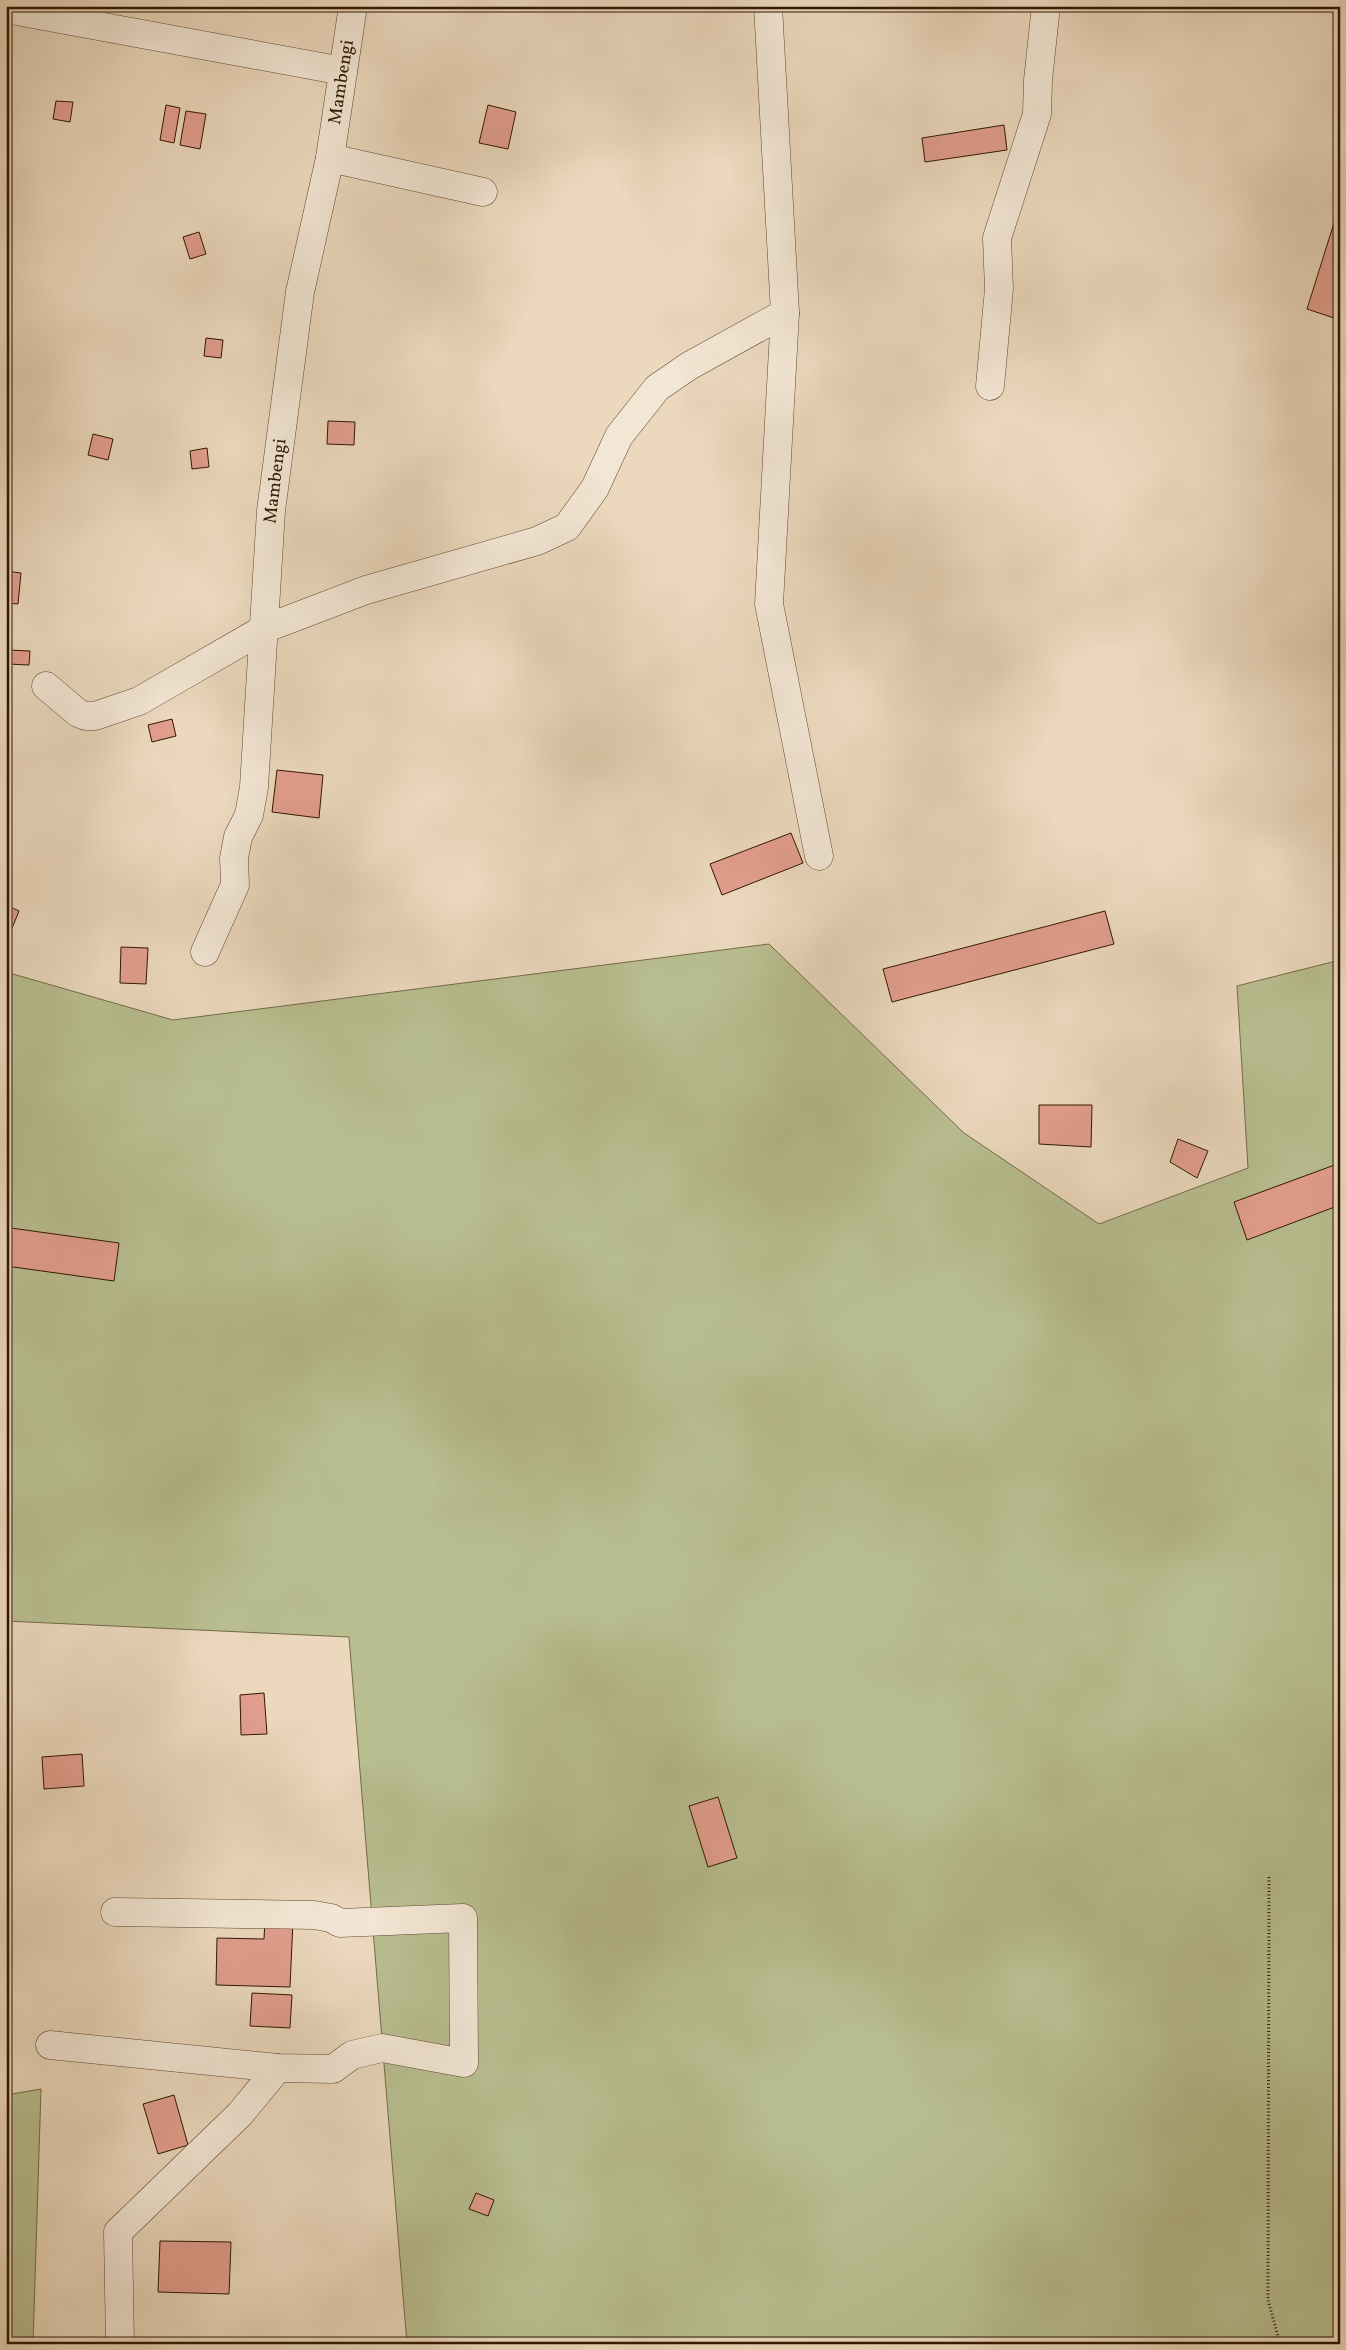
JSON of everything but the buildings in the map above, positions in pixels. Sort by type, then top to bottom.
[{"type":"street","name":"Mambengi","points":[[205,952],[235,885],[234,858],[238,838],[249,815],[254,787],[271,511],[300,292],[330,158],[353,6]]},
{"type":"street","points":[[768,6],[785,313],[769,604],[819,856]]},
{"type":"street","points":[[990,386],[999,289],[997,238],[1037,114],[1038,80],[1046,6]]},
{"type":"street","points":[[6,9],[343,71]]},
{"type":"street","points":[[330,158],[483,192]]},
{"type":"street","points":[[46,686],[78,713],[85,716],[95,716],[139,701],[264,630],[366,590],[537,541],[567,527],[595,488],[619,436],[656,388],[690,366],[785,313]]},
{"type":"street","points":[[50,2045],[278,2068],[334,2069],[352,2055],[382,2048],[464,2062],[464,1918],[340,1923],[331,1918],[314,1915],[115,1912]]},
{"type":"street","points":[[120,2344],[118,2232],[240,2114],[278,2068]]},
{"type":"path","points":[[1269,1877],[1268,2300],[1280,2344]]},
{"type":"green space","points":[[769,944],[964,1133],[1099,1224],[1248,1168],[1237,986],[1340,960],[1340,2344],[407,2344],[349,1637],[6,1621],[6,972],[173,1020]]},
{"type":"green space","points":[[41,2089],[33,2344],[6,2344],[6,2095]]}]
